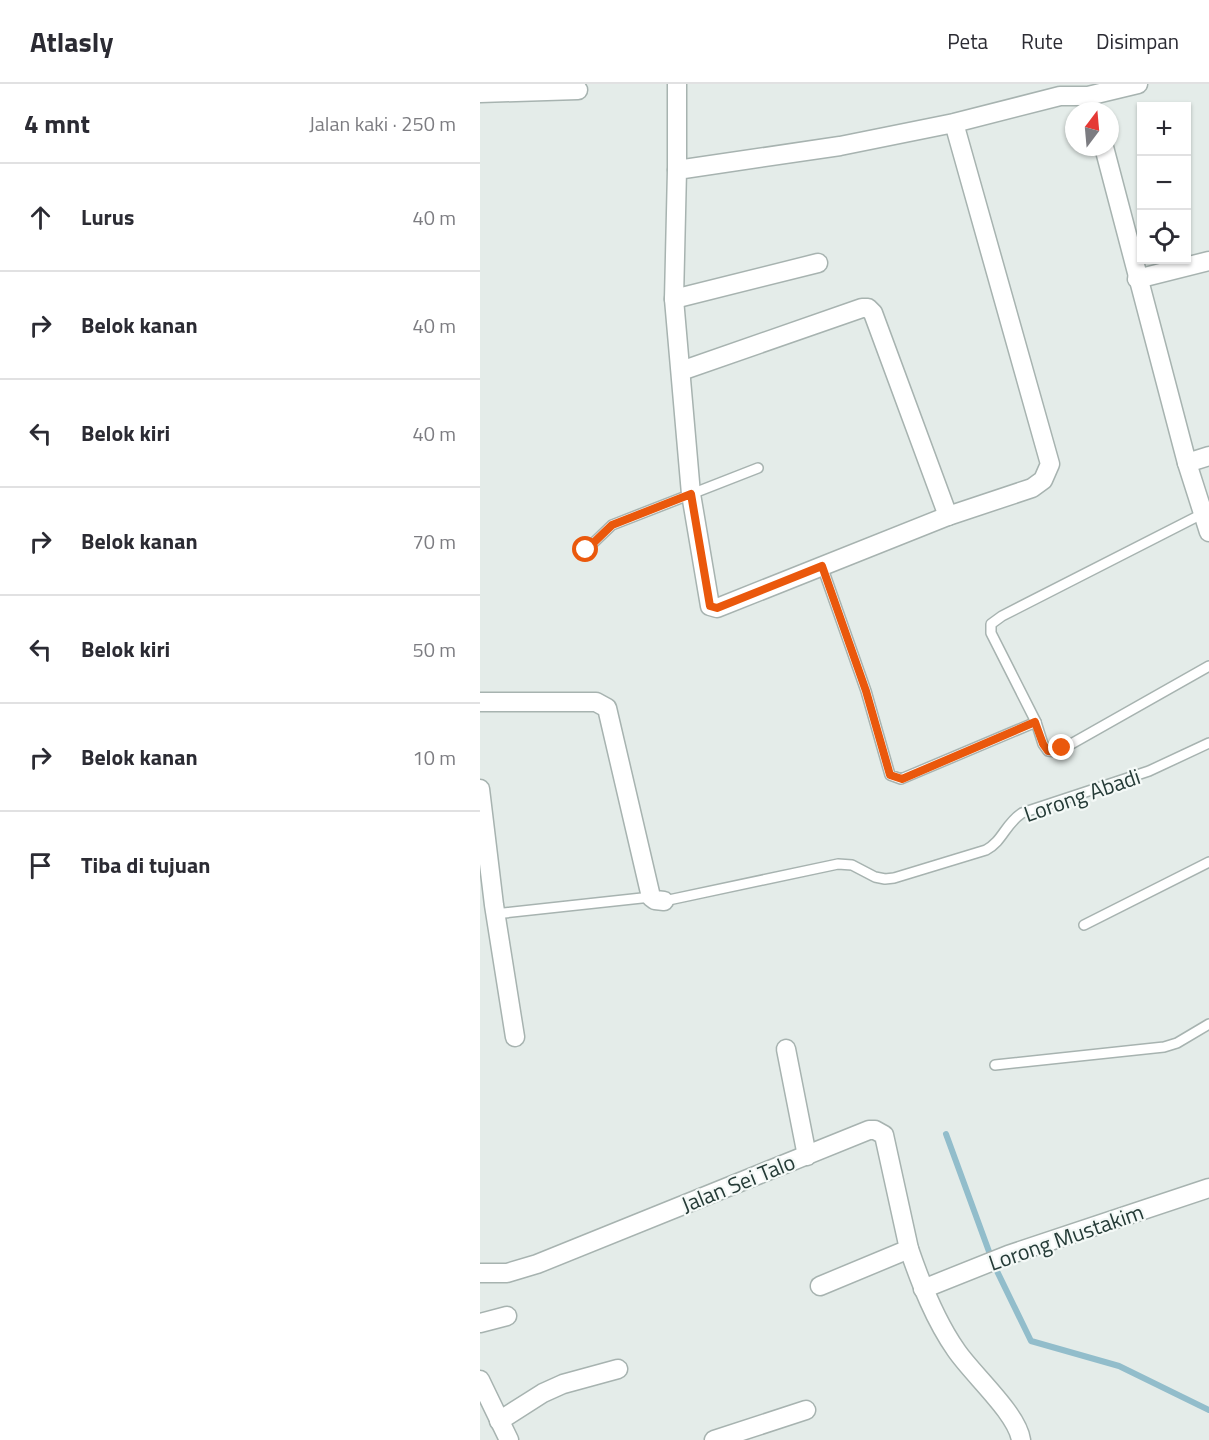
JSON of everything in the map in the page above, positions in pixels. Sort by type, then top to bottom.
[{"type":"street","points":[[676,84],[674,299],[691,494],[710,606],[713,608],[948,516],[1032,488],[1043,480],[1050,464],[954,123]]},
{"type":"street","points":[[1096,102],[1138,84]]},
{"type":"street","points":[[480,93],[579,90]]},
{"type":"street","points":[[677,170],[840,146],[954,123],[1058,90],[1086,102]]},
{"type":"street","points":[[1106,156],[1187,463],[1209,532]]},
{"type":"street","points":[[1137,279],[1209,261]]},
{"type":"street","points":[[674,299],[818,263]]},
{"type":"street","points":[[681,371],[862,308],[868,308],[873,313],[948,516]]},
{"type":"street","points":[[1187,463],[1209,456]]},
{"type":"street","points":[[480,702],[597,702],[608,708],[657,899]]},
{"type":"street","points":[[480,789],[495,914],[515,1037]]},
{"type":"street","points":[[786,1049],[807,1156]]},
{"type":"street","name":"Jalan Sei Talo","points":[[480,1273],[507,1272],[537,1264],[869,1130],[875,1130],[884,1135],[909,1249],[923,1289],[956,1350],[1015,1424],[1021,1440]]},
{"type":"street","name":"Lorong Mustakim","points":[[923,1289],[1008,1255],[1209,1188]]},
{"type":"street","points":[[820,1286],[909,1249]]},
{"type":"street","points":[[480,1323],[507,1316]]},
{"type":"street","points":[[491,1414],[563,1384],[618,1369]]},
{"type":"street","points":[[480,1380],[491,1414],[509,1440]]},
{"type":"street","points":[[714,1440],[806,1410]]},
{"type":"lane","points":[[586,550],[612,525],[758,468]]},
{"type":"lane","points":[[1202,514],[1002,616],[991,624],[991,633],[1048,751],[1057,752],[1209,666]]},
{"type":"lane","points":[[822,566],[866,691],[890,775],[902,779],[1035,722]]},
{"type":"lane","name":"Lorong Abadi","points":[[495,914],[657,899],[838,864],[852,865],[875,877],[894,878],[986,850],[994,845],[1007,824],[1022,813],[1149,771],[1209,743]]},
{"type":"lane","points":[[1084,925],[1209,862]]},
{"type":"lane","points":[[994,1065],[1164,1047],[1177,1043],[1209,1024]]},
{"type":"waterway","points":[[946,1134],[991,1257]]},
{"type":"waterway","points":[[995,1267],[1031,1341],[1119,1366],[1209,1410]]},
{"type":"route","points":[[586,550],[612,525],[691,494],[710,606],[713,608],[822,566],[866,691],[890,775],[902,779],[1035,722],[1048,751],[1057,752],[1062,748]]}]
